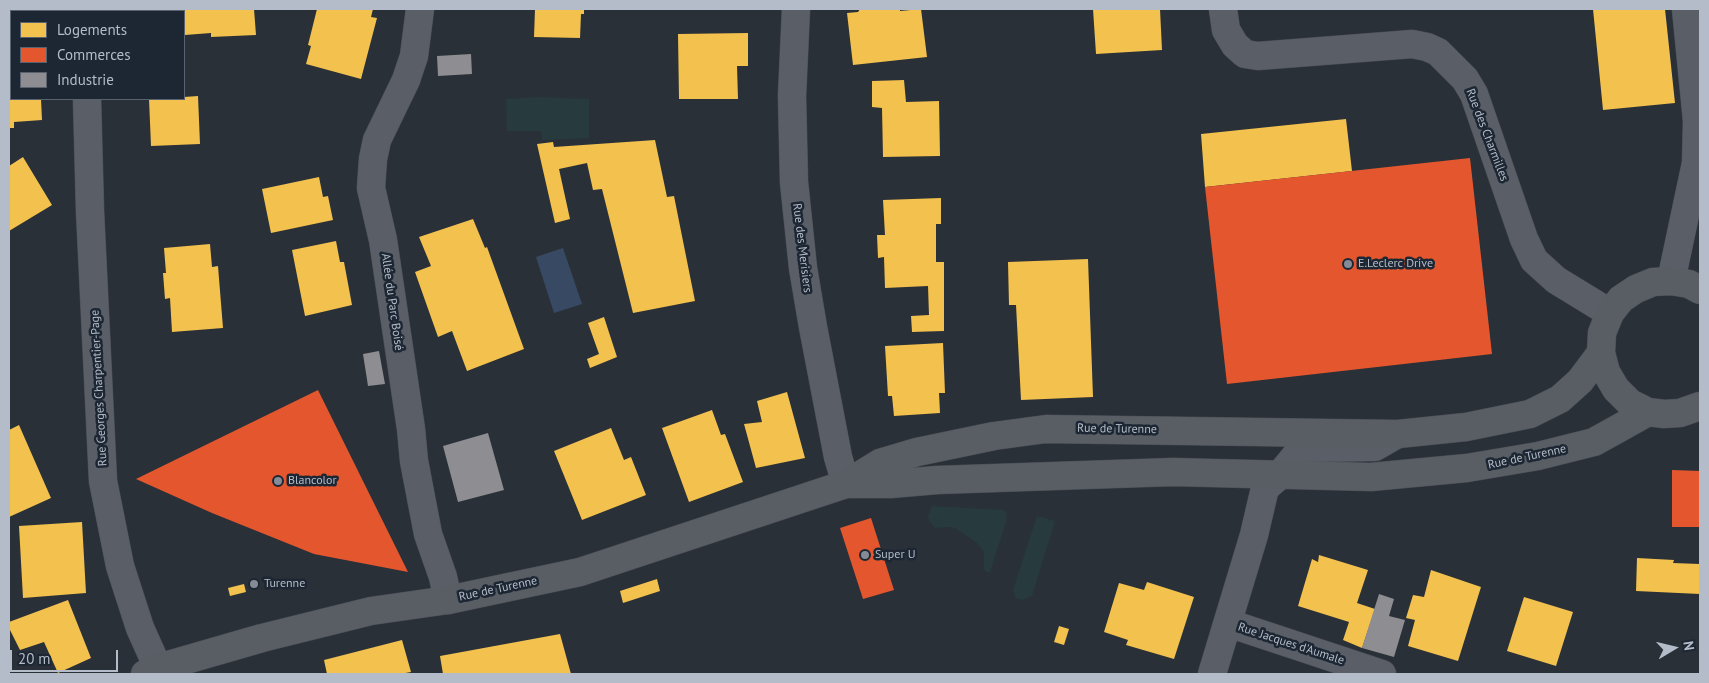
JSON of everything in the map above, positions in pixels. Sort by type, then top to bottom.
[{"type":"main road","points":[[1694,412],[1664,414],[1648,412],[1630,403],[1616,389],[1606,372],[1601,353],[1602,333],[1610,314],[1621,299],[1636,288],[1653,282],[1670,281],[1689,284],[1700,290]]},
{"type":"main road","name":"Rue de Turenne","points":[[165,670],[262,638],[371,611],[448,600],[580,572],[846,484],[880,463],[917,452],[994,436],[1046,429],[1398,434],[1466,427],[1530,414],[1560,399],[1580,381],[1601,353]]},
{"type":"main road","name":"Rue de Turenne","points":[[846,484],[891,484],[938,480],[1173,472],[1371,478],[1476,467],[1538,456],[1594,442],[1648,412]]},
{"type":"street","name":"Allée du Parc Boisé","points":[[420,9],[414,56],[406,80],[377,140],[373,159],[372,188],[383,240],[414,461],[428,534],[443,576],[448,600]]},
{"type":"street","name":"Rue des Merisiers","points":[[796,9],[792,103],[794,182],[803,268],[838,457],[846,484]]},
{"type":"street","name":"Rue des Charmilles","points":[[1223,9],[1226,30],[1235,45],[1245,54],[1258,56],[1412,44],[1427,47],[1438,52],[1464,78],[1474,94],[1524,239],[1534,260],[1556,280],[1610,314]]},
{"type":"street","points":[[1670,281],[1696,163],[1696,71],[1686,9]]},
{"type":"street","name":"Rue Georges Charpentier-Page","points":[[88,100],[91,221],[103,481],[120,566],[140,628],[165,670]]},
{"type":"street","name":"Rue de Turenne","points":[[1279,476],[1302,448],[1375,447],[1398,434]]},
{"type":"street","name":"Rue Jacques d'Aumale","points":[[1212,674],[1254,534],[1265,488],[1279,476]]},
{"type":"street","name":"Rue Jacques d'Aumale","points":[[1228,623],[1382,674]]},
{"type":"green space","points":[[540,97],[589,99],[589,138],[542,140],[541,131],[507,131],[506,99]]},
{"type":"green space","points":[[932,506],[1003,510],[1006,512],[1007,519],[990,572],[984,569],[984,552],[977,543],[955,528],[935,528],[929,521],[928,516]]},
{"type":"green space","points":[[1037,516],[1055,521],[1032,596],[1023,600],[1016,598],[1013,590]]},
{"type":"water","points":[[563,248],[582,304],[554,313],[536,257]]},
{"type":"building: Logements","points":[[254,9],[256,35],[211,37],[211,33],[185,35],[185,10],[176,10]]},
{"type":"building: Logements","points":[[317,9],[373,9],[371,17],[377,18],[361,79],[306,64],[311,46],[308,45]]},
{"type":"building: Logements","points":[[535,9],[584,9],[584,14],[581,14],[580,38],[534,37]]},
{"type":"building: Logements","points":[[860,9],[900,9],[900,11],[921,9],[927,57],[853,65],[847,13],[858,12]]},
{"type":"building: Logements","points":[[1093,9],[1160,9],[1162,50],[1096,54]]},
{"type":"building: Logements","points":[[1593,9],[1665,9],[1675,103],[1603,110]]},
{"type":"building: Logements","points":[[748,33],[748,66],[737,66],[738,99],[679,99],[678,34]]},
{"type":"building: Logements","points":[[10,61],[10,100],[41,100],[42,120],[14,122],[14,128],[9,128]]},
{"type":"building: Logements","points":[[904,80],[906,102],[939,101],[940,156],[883,157],[882,108],[872,107],[872,81]]},
{"type":"building: Logements","points":[[198,96],[200,144],[151,146],[149,100],[185,100],[185,97]]},
{"type":"building: Logements","points":[[1346,119],[1352,171],[1205,187],[1201,134]]},
{"type":"building: Logements","points":[[655,140],[667,197],[674,196],[695,301],[633,313],[602,189],[593,190],[587,163],[559,169],[570,219],[555,223],[537,144],[553,142],[554,147]]},
{"type":"building: Logements","points":[[23,157],[52,205],[9,231],[9,166]]},
{"type":"building: Logements","points":[[319,177],[323,197],[328,196],[333,220],[271,233],[262,189]]},
{"type":"building: Logements","points":[[941,198],[941,224],[936,224],[936,262],[944,262],[944,331],[912,332],[911,316],[929,315],[928,286],[885,288],[884,257],[878,258],[877,235],[885,235],[883,200]]},
{"type":"building: Logements","points":[[473,219],[485,248],[487,247],[524,349],[467,371],[452,331],[438,337],[415,272],[431,266],[419,237]]},
{"type":"building: Logements","points":[[336,241],[340,262],[344,262],[352,305],[305,316],[292,250]]},
{"type":"building: Logements","points":[[210,244],[212,267],[218,266],[223,328],[172,332],[170,298],[165,299],[163,273],[166,273],[164,248]]},
{"type":"building: Logements","points":[[1088,259],[1093,397],[1021,400],[1016,305],[1009,305],[1008,262]]},
{"type":"building: Logements","points":[[604,317],[617,357],[590,368],[587,359],[599,354],[588,323]]},
{"type":"building: Logements","points":[[943,343],[945,393],[939,393],[940,413],[894,416],[892,396],[888,396],[885,346]]},
{"type":"building: Logements","points":[[787,392],[805,458],[756,468],[744,424],[762,422],[757,401]]},
{"type":"building: Logements","points":[[712,410],[721,435],[725,434],[743,482],[689,502],[662,428]]},
{"type":"building: Logements","points":[[19,425],[51,498],[9,517],[9,430]]},
{"type":"building: Logements","points":[[611,428],[624,460],[631,457],[646,495],[582,520],[554,451]]},
{"type":"building: Logements","points":[[82,522],[86,593],[23,598],[19,526]]},
{"type":"building: Logements","points":[[1319,555],[1368,570],[1357,603],[1375,609],[1362,648],[1343,640],[1349,622],[1298,606],[1312,559],[1318,562]]},
{"type":"building: Logements","points":[[1637,558],[1674,560],[1673,563],[1700,564],[1700,594],[1636,591]]},
{"type":"building: Logements","points":[[1431,570],[1481,587],[1458,661],[1408,646],[1415,620],[1406,618],[1413,595],[1424,597]]},
{"type":"building: Logements","points":[[657,579],[660,591],[623,603],[620,591]]},
{"type":"building: Logements","points":[[1147,582],[1194,597],[1174,659],[1126,645],[1128,640],[1104,632],[1119,583],[1144,590]]},
{"type":"building: Logements","points":[[244,584],[246,592],[230,596],[228,588]]},
{"type":"building: Logements","points":[[1524,597],[1573,612],[1556,666],[1507,651]]},
{"type":"building: Logements","points":[[68,600],[91,658],[58,673],[44,642],[20,650],[9,628],[9,622]]},
{"type":"building: Logements","points":[[1059,626],[1069,629],[1064,645],[1054,642]]},
{"type":"building: Logements","points":[[560,634],[571,674],[443,674],[440,656]]},
{"type":"building: Logements","points":[[402,640],[411,672],[400,674],[327,674],[324,660]]},
{"type":"building: Commerces","name":"E.Leclerc Drive","points":[[1470,158],[1492,354],[1227,384],[1205,187]]},
{"type":"building: Commerces","points":[[318,390],[408,572],[314,554],[212,513],[136,479]]},
{"type":"building: Commerces","points":[[1672,470],[1700,471],[1700,527],[1672,527]]},
{"type":"building: Commerces","name":"Super U","points":[[871,518],[894,590],[863,599],[840,528]]},
{"type":"building: Industrie","points":[[471,54],[472,74],[438,76],[437,56]]},
{"type":"building: Industrie","points":[[379,351],[385,384],[368,386],[363,354]]},
{"type":"building: Industrie","points":[[488,433],[504,490],[458,502],[443,446]]},
{"type":"building: Industrie","points":[[1379,594],[1394,599],[1389,616],[1405,620],[1394,657],[1362,648]]},
{"type":"place","name":"E.Leclerc Drive","points":[[1348,264]]},
{"type":"place","name":"Blancolor","points":[[278,481]]},
{"type":"place","name":"Super U","points":[[865,555]]},
{"type":"place","name":"Turenne","points":[[254,584]]}]
